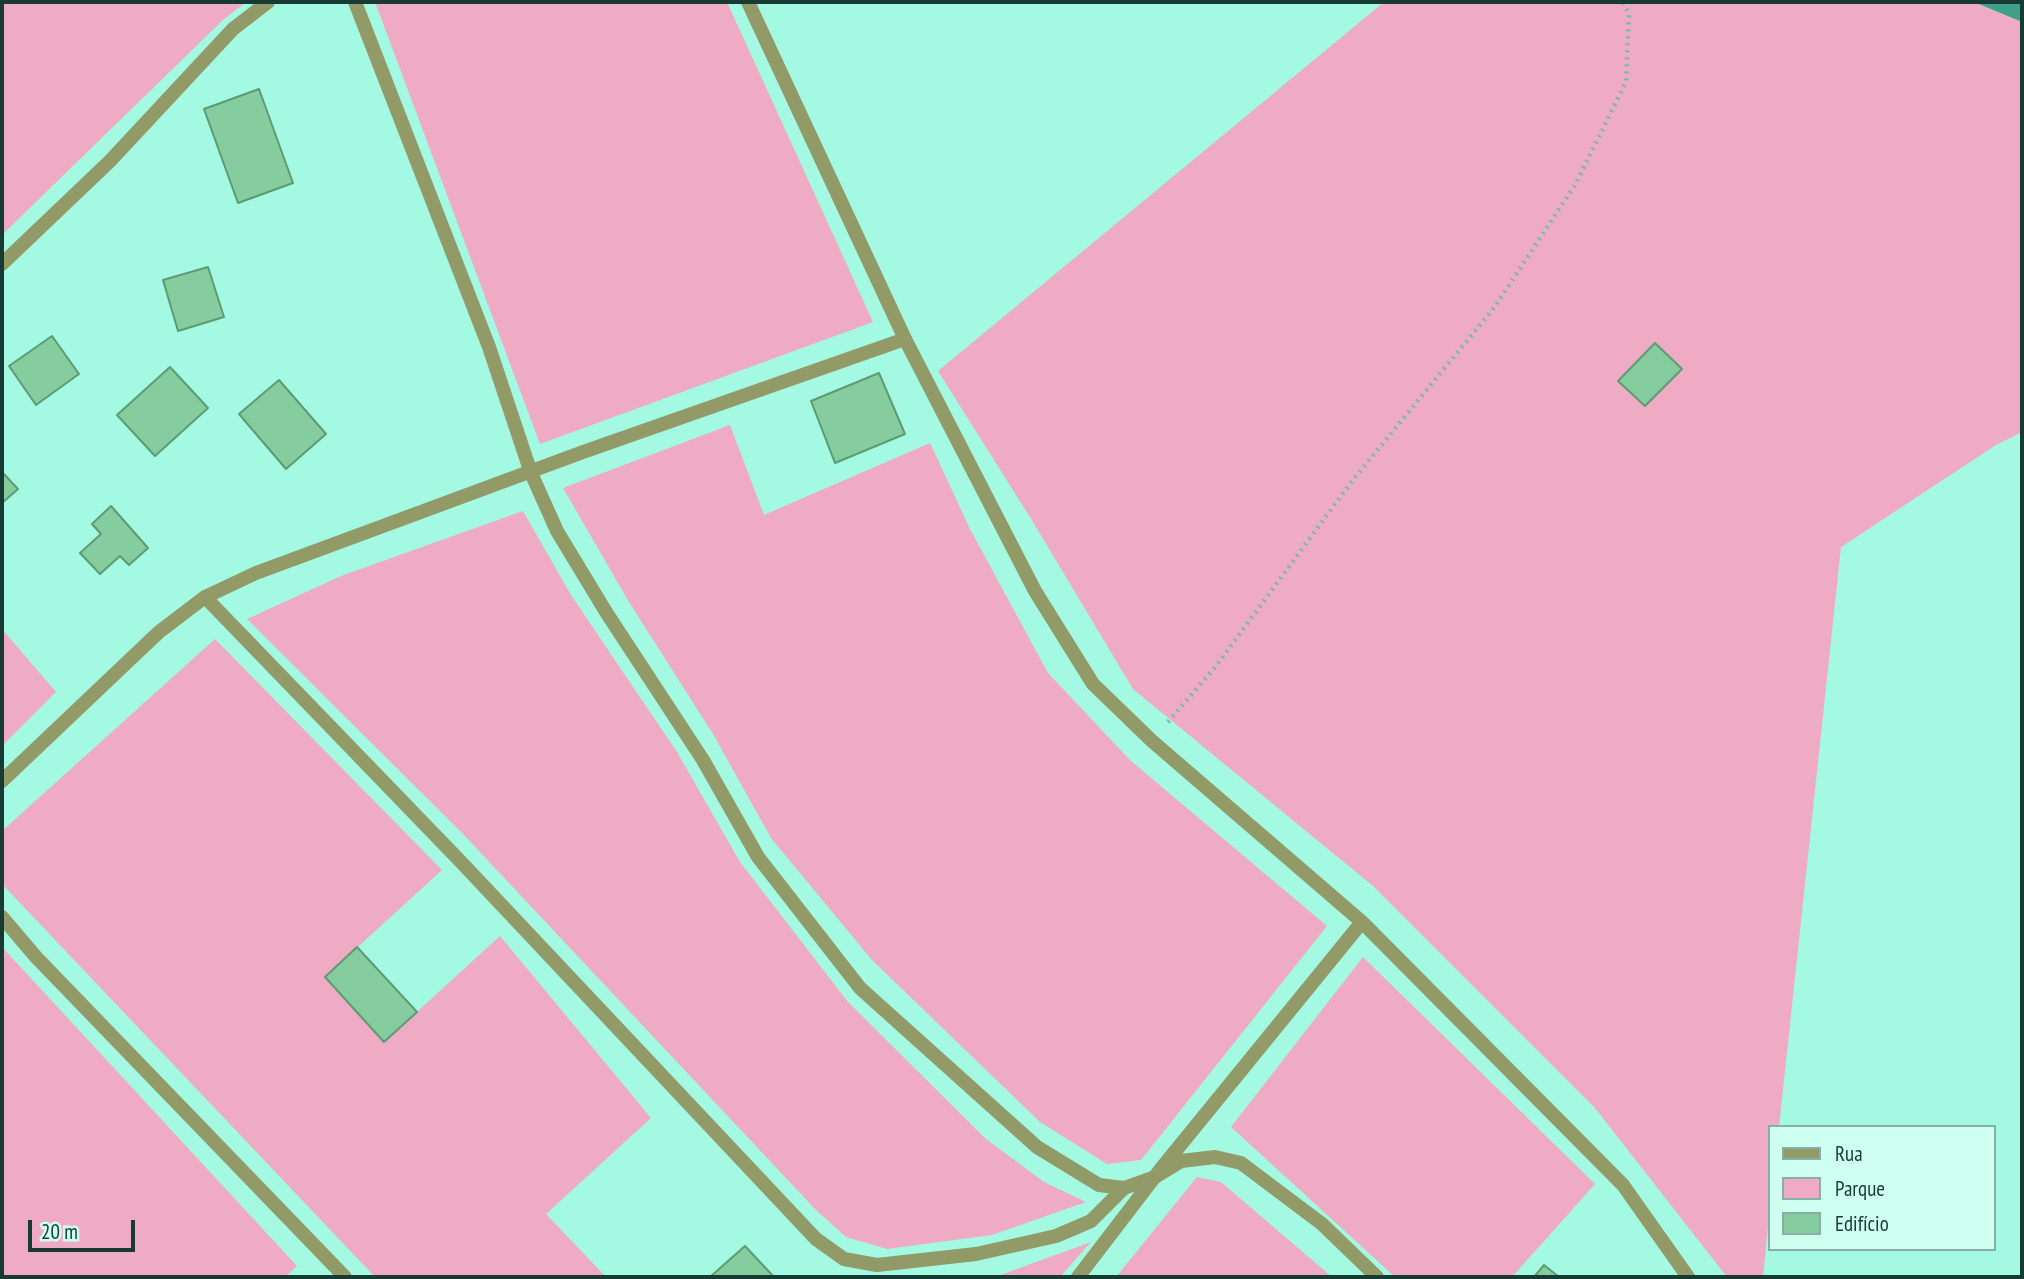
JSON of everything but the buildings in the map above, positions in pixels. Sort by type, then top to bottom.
[{"type":"street","points":[[2,264],[110,161],[233,29],[268,2]]},
{"type":"street","points":[[355,2],[489,347],[531,473],[557,531],[606,612],[703,760],[758,857],[860,988],[1037,1147],[1099,1185],[1124,1188]]},
{"type":"street","points":[[748,2],[905,339],[1035,591],[1093,684],[1152,741],[1362,922],[1623,1185],[1688,1277]]},
{"type":"street","points":[[2,781],[159,632],[205,597],[256,573],[905,339]]},
{"type":"street","points":[[205,597],[462,863],[816,1239],[844,1259],[877,1265],[976,1254],[1056,1236],[1091,1221],[1124,1188],[1155,1177],[1181,1161],[1215,1157],[1241,1163],[1322,1224],[1377,1277]]},
{"type":"street","points":[[2,917],[36,957],[345,1277]]},
{"type":"street","points":[[1077,1277],[1362,922]]},
{"type":"path","points":[[1152,741],[1216,666],[1352,481],[1494,308],[1575,185],[1626,82],[1629,14],[1622,2]]},
{"type":"green space","points":[[2,2],[246,2],[223,20],[2,235]]},
{"type":"green space","points":[[375,2],[727,2],[873,322],[540,444]]},
{"type":"green space","points":[[1384,2],[1974,2],[2022,22],[2022,432],[1996,445],[1841,547],[1779,1125],[1769,1125],[1769,1216],[1763,1277],[1727,1277],[1595,1108],[1373,886],[1133,689],[938,371]],"holes":[[[1655,343],[1682,369],[1645,406],[1619,381]]]},
{"type":"green space","points":[[730,425],[764,515],[930,443],[970,529],[1048,673],[1131,761],[1327,926],[1141,1160],[1107,1164],[1040,1122],[872,960],[771,838],[713,734],[629,602],[563,488]]},
{"type":"green space","points":[[523,511],[571,595],[677,752],[740,862],[848,1002],[986,1139],[1044,1182],[1086,1202],[992,1235],[887,1249],[846,1237],[815,1209],[463,834],[247,619],[341,576]]},
{"type":"green space","points":[[2,629],[56,692],[2,746]]},
{"type":"green space","points":[[215,639],[442,870],[325,977],[384,1042],[500,936],[651,1118],[546,1214],[606,1277],[375,1277],[2,884],[2,831]]},
{"type":"green space","points":[[2,947],[297,1266],[285,1277],[2,1277]]},
{"type":"green space","points":[[1363,957],[1595,1184],[1512,1277],[1395,1277],[1231,1127]]},
{"type":"green space","points":[[1197,1177],[1221,1182],[1332,1277],[1116,1277]]},
{"type":"green space","points":[[1091,1242],[1060,1277],[995,1277]]},
{"type":"shaded area","points":[[1974,2],[2022,2],[2022,22]]}]
